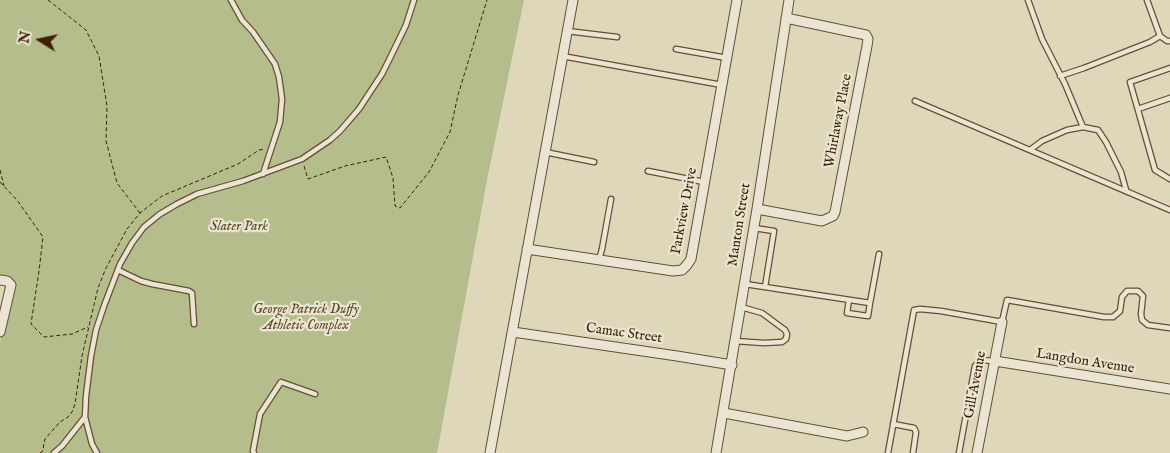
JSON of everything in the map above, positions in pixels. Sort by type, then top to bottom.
[{"type":"street","points":[[490,453],[573,0]]},
{"type":"street","name":"Parkview Drive","points":[[527,249],[673,271],[682,270],[687,265],[691,259],[737,0]]},
{"type":"street","name":"Manton Street","points":[[716,453],[736,341],[789,0]]},
{"type":"street","name":"Whirlaway Place","points":[[756,210],[822,220],[833,216],[867,46],[868,39],[866,34],[786,18]]},
{"type":"street","points":[[0,280],[7,281],[11,285],[0,332]]},
{"type":"street","name":"Gill Avenue","points":[[978,453],[1002,322]]},
{"type":"street","name":"Camac Street","points":[[513,332],[732,365]]},
{"type":"street","name":"Langdon Avenue","points":[[995,361],[1170,390]]},
{"type":"street","points":[[724,413],[847,436],[863,432]]},
{"type":"lane","points":[[231,0],[242,20],[253,32],[275,64],[280,77],[282,99],[280,122],[263,174]]},
{"type":"lane","points":[[97,453],[92,444],[85,417],[89,372],[96,330],[118,270],[132,243],[144,227],[160,214],[177,204],[197,194],[263,174],[302,159],[330,140],[359,109],[391,56],[406,25],[414,0]]},
{"type":"lane","points":[[1028,0],[1042,39],[1083,127]]},
{"type":"lane","points":[[1147,0],[1160,36],[1170,41]]},
{"type":"lane","points":[[567,31],[617,37]]},
{"type":"lane","points":[[1060,76],[1150,42],[1160,36]]},
{"type":"lane","points":[[676,50],[727,58]]},
{"type":"lane","points":[[562,56],[722,85]]},
{"type":"lane","points":[[1170,68],[1130,82],[1155,170],[1170,180]]},
{"type":"lane","points":[[1138,109],[1170,98]]},
{"type":"lane","points":[[915,101],[1170,210]]},
{"type":"lane","points":[[1030,150],[1042,141],[1067,130],[1083,127],[1098,130],[1121,172],[1126,190]]},
{"type":"lane","points":[[545,152],[594,162]]},
{"type":"lane","points":[[648,171],[704,182]]},
{"type":"lane","points":[[599,260],[611,199]]},
{"type":"lane","points":[[754,228],[774,230],[765,287]]},
{"type":"lane","points":[[849,300],[847,313],[868,316],[878,254]]},
{"type":"lane","points":[[118,270],[141,281],[192,293],[194,324]]},
{"type":"lane","points":[[744,284],[870,303]]},
{"type":"lane","points":[[888,453],[914,310],[941,311],[1002,322],[1007,300],[1113,317],[1120,311],[1122,297],[1127,291],[1138,291],[1144,296],[1142,320],[1148,325],[1170,328]]},
{"type":"lane","points":[[736,341],[782,342],[786,338],[785,330],[762,313],[741,307]]},
{"type":"lane","points":[[959,453],[975,366],[981,360],[995,361]]},
{"type":"lane","points":[[254,453],[260,414],[281,382],[315,394]]},
{"type":"lane","points":[[54,453],[85,417]]},
{"type":"lane","points":[[893,424],[914,428],[916,432],[912,453]]},
{"type":"path","points":[[48,0],[86,30],[99,56],[107,106],[106,140],[117,183],[140,213]]},
{"type":"path","points":[[302,159],[308,179],[345,166],[386,157],[393,178],[395,206],[400,208],[429,172],[450,132],[458,95],[486,0]]},
{"type":"path","points":[[0,170],[4,186]]},
{"type":"path","points":[[0,182],[17,200],[43,237],[31,324],[44,337],[72,334],[88,327]]},
{"type":"green space","name":"Slater Park","points":[[0,0],[524,0],[487,180],[437,453],[0,453],[0,342],[13,287],[0,281]]},
{"type":"park label","name":"George Patrick Duffy Athletic Complex","points":[[306,318]]}]
